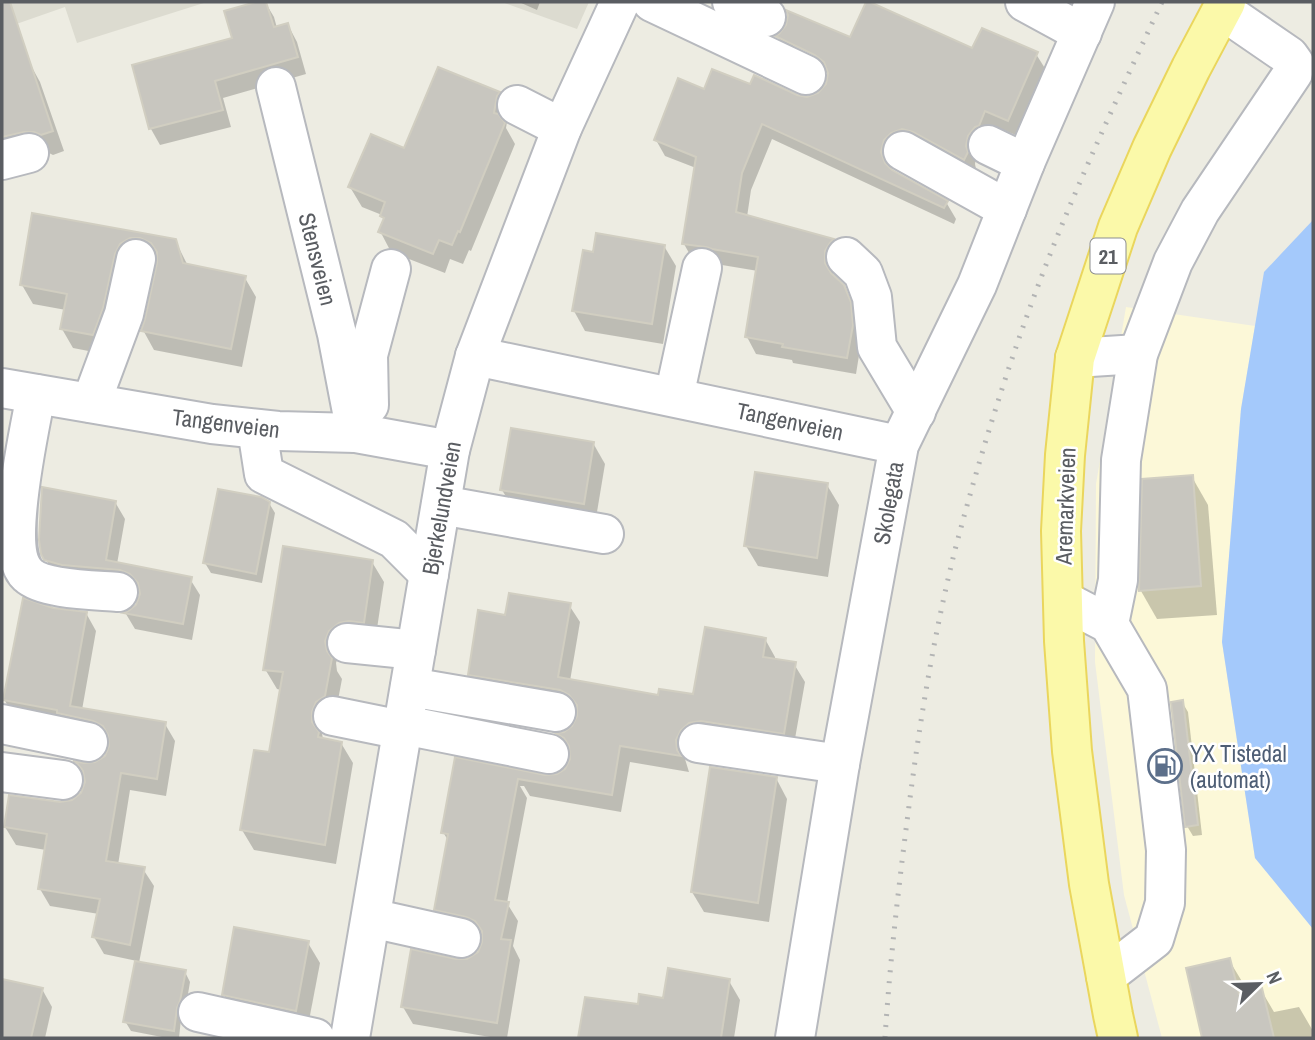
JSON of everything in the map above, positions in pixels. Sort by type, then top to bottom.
[{"type":"main road","name":"Aremarkveien","points":[[1118,1038],[1089,884],[1072,751],[1064,641],[1061,531],[1065,455],[1075,358],[1118,228],[1152,148],[1224,6]]},
{"type":"street","name":"Bjerkelundveien","points":[[349,1038],[450,450],[475,356],[562,128],[620,2]]},
{"type":"street","points":[[652,2],[806,75]]},
{"type":"street","points":[[1025,2],[1089,17]]},
{"type":"street","points":[[1110,624],[1118,580],[1121,460],[1138,354],[1173,262],[1200,211],[1293,72],[1294,63],[1289,56],[1224,6]]},
{"type":"street","name":"Skolegata","points":[[795,1038],[840,764],[907,428],[978,285],[1025,163],[1089,17]]},
{"type":"street","name":"Stensveien","points":[[276,87],[363,434]]},
{"type":"street","points":[[516,105],[562,128]]},
{"type":"street","points":[[988,145],[1025,163]]},
{"type":"street","points":[[903,151],[1007,209]]},
{"type":"street","points":[[846,257],[863,273],[872,297],[877,347],[907,428]]},
{"type":"street","points":[[91,402],[124,314],[136,259]]},
{"type":"street","points":[[674,397],[702,268]]},
{"type":"street","points":[[363,434],[368,355],[391,269]]},
{"type":"street","points":[[1075,358],[1138,354]]},
{"type":"street","name":"Tangenveien","points":[[475,356],[674,397],[907,428]]},
{"type":"street","points":[[19,391],[16,510],[19,559],[28,575],[49,585],[118,592]]},
{"type":"street","name":"Tangenveien","points":[[19,391],[212,424],[363,434],[450,450]]},
{"type":"street","points":[[257,429],[264,474],[394,539],[429,574]]},
{"type":"street","points":[[441,505],[604,534]]},
{"type":"street","points":[[1063,600],[1110,624],[1147,689],[1166,849],[1165,903],[1154,939],[1106,976]]},
{"type":"street","points":[[347,643],[416,650]]},
{"type":"street","points":[[410,687],[556,712]]},
{"type":"street","points":[[333,716],[549,754]]},
{"type":"street","points":[[2,724],[88,742]]},
{"type":"street","points":[[698,743],[840,764]]},
{"type":"street","points":[[2,772],[63,780]]},
{"type":"street","points":[[371,918],[461,938]]},
{"type":"street","points":[[198,1012],[315,1038]]},
{"type":"shaded area","points":[[2,2],[207,2],[77,43],[65,7],[2,29]]},
{"type":"shaded area","points":[[502,2],[589,2],[577,29]]},
{"type":"shaded area","points":[[1126,307],[1255,326],[1241,409],[1222,642],[1255,858],[1313,929],[1313,1038],[1162,1038],[1124,895],[1095,662],[1096,484]]},
{"type":"water","points":[[1313,220],[1313,929],[1255,858],[1222,642],[1241,409],[1264,272]]},
{"type":"building","points":[[2,2],[10,2],[53,131],[41,135],[24,132],[2,137]]},
{"type":"building","points":[[266,2],[274,27],[288,23],[298,57],[215,81],[223,110],[149,129],[132,65],[232,38],[224,11]]},
{"type":"building","points":[[866,2],[972,48],[982,28],[1038,52],[1008,121],[985,111],[979,126],[968,136],[968,152],[964,160],[913,132],[902,129],[891,133],[884,140],[881,152],[885,163],[892,170],[948,201],[944,208],[762,124],[742,173],[736,212],[834,239],[825,251],[825,263],[844,285],[851,302],[853,325],[847,358],[782,347],[783,344],[745,337],[758,257],[682,244],[696,157],[654,140],[678,78],[704,89],[712,69],[750,84],[754,75],[797,95],[807,97],[818,93],[826,84],[828,73],[824,62],[775,36],[786,25],[786,10],[850,37]]},
{"type":"building","points":[[438,67],[500,92],[494,113],[505,123],[460,232],[458,231],[452,245],[439,240],[433,254],[378,232],[384,218],[380,216],[385,202],[348,187],[371,134],[404,148]]},
{"type":"building","points":[[32,213],[176,239],[183,263],[246,276],[231,349],[141,331],[157,263],[157,252],[151,243],[140,238],[130,238],[120,244],[115,254],[103,308],[93,335],[60,329],[67,294],[20,285]]},
{"type":"building","points":[[596,233],[665,245],[652,324],[572,311],[583,250],[593,252]]},
{"type":"building","points":[[511,428],[594,442],[584,504],[500,490]]},
{"type":"building","points":[[755,472],[828,483],[817,558],[744,546]]},
{"type":"building","points":[[1193,475],[1201,586],[1139,591],[1142,479]]},
{"type":"building","points":[[42,487],[116,501],[106,560],[192,577],[183,624],[123,613],[136,605],[140,594],[138,583],[130,574],[120,570],[62,565],[44,560],[39,540]]},
{"type":"building","points":[[218,489],[261,497],[270,502],[256,574],[203,563]]},
{"type":"building","points":[[283,546],[373,560],[364,623],[339,623],[329,631],[325,641],[332,658],[325,696],[316,702],[312,712],[312,722],[319,732],[318,737],[342,742],[325,845],[240,830],[254,750],[269,752],[283,672],[263,670]]},
{"type":"building","points":[[509,593],[571,603],[558,677],[658,695],[659,689],[693,694],[705,627],[766,638],[763,657],[796,662],[784,734],[701,721],[689,723],[681,730],[676,740],[681,756],[620,746],[612,795],[518,779],[495,900],[509,902],[501,939],[511,940],[497,1023],[401,1007],[411,949],[467,959],[478,952],[482,942],[482,931],[475,921],[434,910],[448,834],[441,833],[455,757],[545,775],[557,774],[565,769],[570,759],[569,746],[564,738],[555,733],[564,732],[572,726],[577,716],[577,705],[569,695],[560,690],[468,675],[478,610],[505,615]]},
{"type":"building","points":[[23,598],[53,608],[87,612],[70,706],[166,722],[157,779],[121,773],[106,861],[145,867],[130,945],[92,937],[100,899],[38,889],[47,834],[4,827],[9,795],[60,802],[72,800],[81,793],[85,782],[83,771],[73,761],[95,762],[105,756],[109,746],[108,735],[103,726],[93,721],[57,713],[57,710],[3,700]]},
{"type":"building","points":[[1183,700],[1198,825],[1185,827],[1171,702]]},
{"type":"building","points":[[710,767],[777,777],[758,903],[691,892]]},
{"type":"building","points":[[234,927],[309,941],[296,1011],[222,995]]},
{"type":"building","points":[[1230,958],[1239,994],[1262,988],[1274,1038],[1202,1038],[1186,968]]},
{"type":"building","points":[[135,961],[186,970],[174,1031],[123,1022]]},
{"type":"building","points":[[668,968],[730,979],[721,1038],[578,1038],[585,997],[638,1004],[639,994],[663,998]]},
{"type":"building","points":[[2,979],[43,988],[31,1038],[2,1038]]},
{"type":"railway","points":[[885,1038],[898,893],[918,742],[934,645],[955,550],[996,408],[1044,270],[1086,168],[1162,2]]},
{"type":"place","name":"YX Tistedal (automat)","points":[[1165,766]]}]
